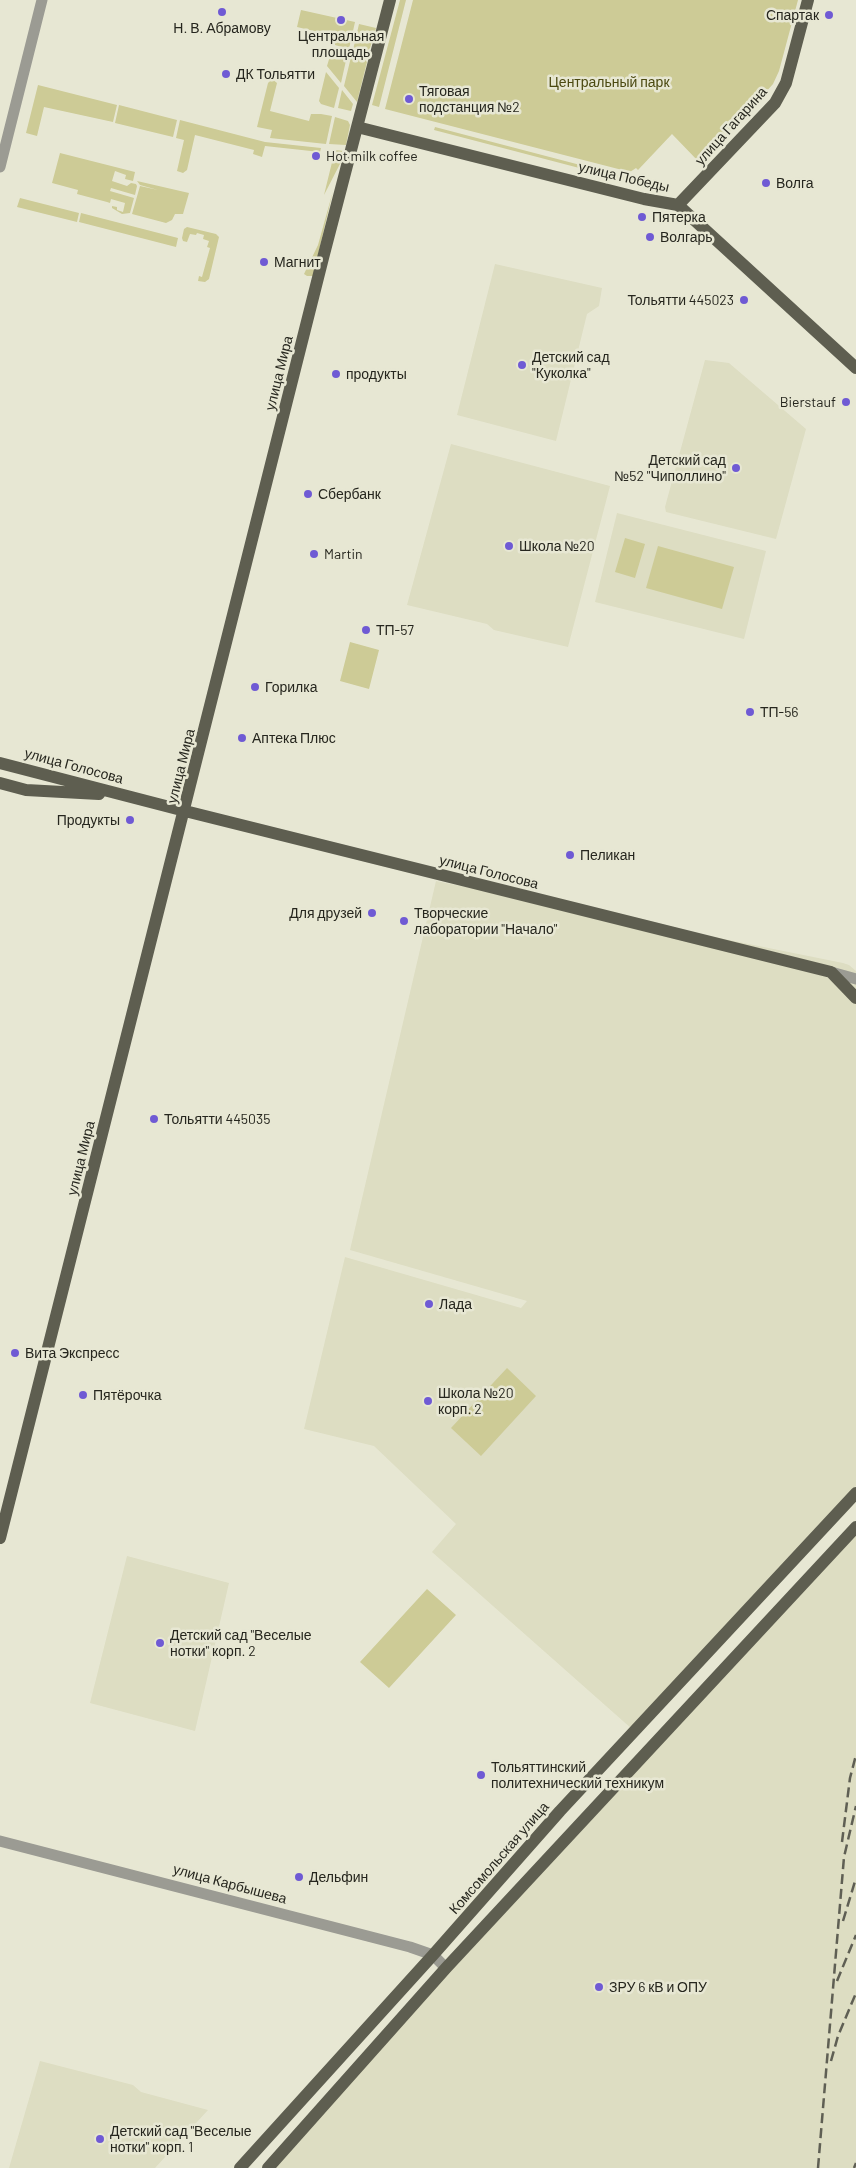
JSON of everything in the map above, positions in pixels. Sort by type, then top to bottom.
[{"type":"main road","name":"улица Мира","points":[[0,1538],[185,812],[316,284],[390,0]]},
{"type":"main road","name":"улица Гагарина","points":[[678,205],[775,103],[786,83],[808,0]]},
{"type":"main road","name":"улица Победы","points":[[358,127],[644,199],[678,205],[856,368]]},
{"type":"main road","name":"улица Голосова","points":[[0,763],[185,812],[831,972]]},
{"type":"main road","points":[[26,790],[33,784],[32,771]]},
{"type":"main road","name":"улица Голосова","points":[[0,783],[26,790],[96,793],[140,799]]},
{"type":"main road","points":[[831,972],[856,998]]},
{"type":"main road","name":"Комсомольская улица","points":[[240,2168],[433,1955],[566,1804],[856,1493]]},
{"type":"main road","points":[[268,2168],[446,1968],[856,1527]]},
{"type":"main road","points":[[783,1571],[801,1587]]},
{"type":"main road","points":[[273,2131],[288,2146]]},
{"type":"street","points":[[0,167],[42,0]]},
{"type":"street","points":[[831,972],[856,979]]},
{"type":"street","name":"улица Карбышева","points":[[0,1841],[410,1947],[433,1955],[446,1968]]},
{"type":"shaded area","name":"Детский сад \"Куколка\"","points":[[495,264],[602,288],[599,306],[587,314],[556,441],[457,415]]},
{"type":"shaded area","name":"Детский сад №52 \"Чиполлино\"","points":[[705,360],[729,363],[806,429],[776,539],[666,512],[665,507]]},
{"type":"shaded area","name":"Школа №20","points":[[451,444],[610,486],[568,647],[494,630],[487,624],[407,605]]},
{"type":"shaded area","points":[[617,513],[766,551],[744,639],[595,602]]},
{"type":"shaded area","points":[[436,881],[843,963],[856,971],[856,1486],[632,1729],[432,1552],[456,1524],[374,1446],[304,1429],[345,1257],[521,1308],[527,1301],[350,1250]]},
{"type":"shaded area","points":[[856,1527],[856,2168],[269,2168]]},
{"type":"shaded area","name":"Детский сад \"Веселые нотки\" корп. 2","points":[[127,1556],[229,1583],[195,1731],[90,1703]]},
{"type":"shaded area","name":"Детский сад \"Веселые нотки\" корп. 1","points":[[40,2061],[133,2085],[141,2092],[208,2110],[155,2168],[9,2168]]},
{"type":"green space","points":[[400,0],[406,0],[379,107],[372,105]]},
{"type":"green space","name":"Центральный парк","points":[[413,0],[798,0],[779,71],[773,84],[731,131],[699,162],[672,134],[638,170],[636,168],[630,172],[385,109]]},
{"type":"green space","points":[[301,10],[355,22],[349,49],[335,45],[335,36],[297,27]]},
{"type":"green space","points":[[359,24],[376,28],[370,48],[367,51],[353,50]]},
{"type":"green space","points":[[334,53],[347,56],[341,83],[327,66],[330,56]]},
{"type":"green space","points":[[351,57],[364,59],[367,62],[357,102],[344,86]]},
{"type":"green space","points":[[326,72],[339,88],[334,108],[321,104],[319,101]]},
{"type":"green space","points":[[272,79],[277,83],[270,111],[309,121],[311,114],[332,116],[326,144],[270,138],[272,130],[257,127],[268,83]]},
{"type":"green space","points":[[38,85],[117,105],[113,122],[44,107],[37,136],[26,133]]},
{"type":"green space","points":[[342,90],[353,104],[351,111],[338,108]]},
{"type":"green space","points":[[119,105],[177,120],[173,137],[115,123]]},
{"type":"green space","points":[[335,117],[348,121],[350,125],[346,145],[329,144]]},
{"type":"green space","points":[[180,120],[265,142],[321,148],[320,152],[265,146],[262,157],[253,154],[254,150],[195,135],[187,170],[183,173],[177,171],[184,140],[176,138]]},
{"type":"green space","points":[[435,127],[630,178],[629,181],[434,130]]},
{"type":"green space","points":[[335,150],[344,151],[342,160],[324,195]]},
{"type":"green space","points":[[60,153],[135,172],[133,181],[125,179],[126,175],[115,171],[112,181],[127,186],[131,183],[136,184],[135,195],[111,188],[110,191],[134,198],[130,213],[122,214],[112,208],[112,206],[117,207],[117,210],[123,212],[125,203],[111,199],[110,203],[77,194],[78,190],[52,183]]},
{"type":"green space","points":[[137,181],[189,193],[183,214],[175,214],[172,220],[166,223],[132,214],[140,186],[158,190],[140,185]]},
{"type":"green space","points":[[333,191],[313,276],[307,276],[304,274],[318,245]]},
{"type":"green space","points":[[20,198],[79,213],[77,222],[17,207]]},
{"type":"green space","points":[[81,213],[178,238],[176,247],[79,222]]},
{"type":"green space","points":[[187,227],[216,234],[219,237],[209,279],[205,282],[198,281],[199,276],[202,277],[210,248],[207,247],[209,241],[203,239],[204,235],[197,233],[196,235],[190,234],[187,242],[183,241],[184,229]]},
{"type":"green space","points":[[625,538],[645,544],[635,578],[615,572]]},
{"type":"green space","points":[[658,546],[734,567],[722,609],[646,588]]},
{"type":"green space","points":[[350,642],[379,650],[369,689],[340,681]]},
{"type":"green space","points":[[507,1368],[536,1396],[481,1456],[451,1428]]},
{"type":"green space","points":[[427,1589],[456,1615],[389,1688],[360,1662]]},
{"type":"railway","points":[[842,1842],[850,1778],[856,1755]]},
{"type":"railway","points":[[818,2168],[844,1857],[856,1806]]},
{"type":"railway","points":[[843,1921],[856,1878]]},
{"type":"railway","points":[[837,1981],[856,1935]]},
{"type":"railway","points":[[831,2061],[838,2036],[856,1993]]},
{"type":"railway","points":[[854,2168],[856,2163]]},
{"type":"place","name":"Н. В. Абрамову","points":[[222,12]]},
{"type":"place","name":"Спартак","points":[[829,15]]},
{"type":"place","name":"Центральная площадь","points":[[341,20]]},
{"type":"place","name":"ДК Тольятти","points":[[226,74]]},
{"type":"place","name":"Тяговая подстанция №2","points":[[409,99]]},
{"type":"place","name":"Hot milk coffee","points":[[316,156]]},
{"type":"place","name":"Волга","points":[[766,183]]},
{"type":"place","name":"Пятерка","points":[[642,217]]},
{"type":"place","name":"Волгарь","points":[[650,237]]},
{"type":"place","name":"Магнит","points":[[264,262]]},
{"type":"place","name":"Тольятти 445023","points":[[744,300]]},
{"type":"place","name":"Детский сад \"Куколка\"","points":[[522,365]]},
{"type":"place","name":"продукты","points":[[336,374]]},
{"type":"place","name":"Bierstauf","points":[[846,402]]},
{"type":"place","name":"Детский сад №52 \"Чиполлино\"","points":[[736,468]]},
{"type":"place","name":"Сбербанк","points":[[308,494]]},
{"type":"place","name":"Школа №20","points":[[509,546]]},
{"type":"place","name":"Martin","points":[[314,554]]},
{"type":"place","name":"ТП-57","points":[[366,630]]},
{"type":"place","name":"Горилка","points":[[255,687]]},
{"type":"place","name":"ТП-56","points":[[750,712]]},
{"type":"place","name":"Аптека Плюс","points":[[242,738]]},
{"type":"place","name":"Продукты","points":[[130,820]]},
{"type":"place","name":"Пеликан","points":[[570,855]]},
{"type":"place","name":"Для друзей","points":[[372,913]]},
{"type":"place","name":"Творческие лаборатории \"Начало\"","points":[[404,921]]},
{"type":"place","name":"Тольятти 445035","points":[[154,1119]]},
{"type":"place","name":"Лада","points":[[429,1304]]},
{"type":"place","name":"Вита Экспресс","points":[[15,1353]]},
{"type":"place","name":"Пятёрочка","points":[[83,1395]]},
{"type":"place","name":"Школа №20 корп. 2","points":[[428,1401]]},
{"type":"place","name":"Детский сад \"Веселые нотки\" корп. 2","points":[[160,1643]]},
{"type":"place","name":"Тольяттинский политехнический техникум","points":[[481,1775]]},
{"type":"place","name":"Дельфин","points":[[299,1877]]},
{"type":"place","name":"ЗРУ 6 кВ и ОПУ","points":[[599,1987]]},
{"type":"place","name":"Детский сад \"Веселые нотки\" корп. 1","points":[[100,2139]]}]
